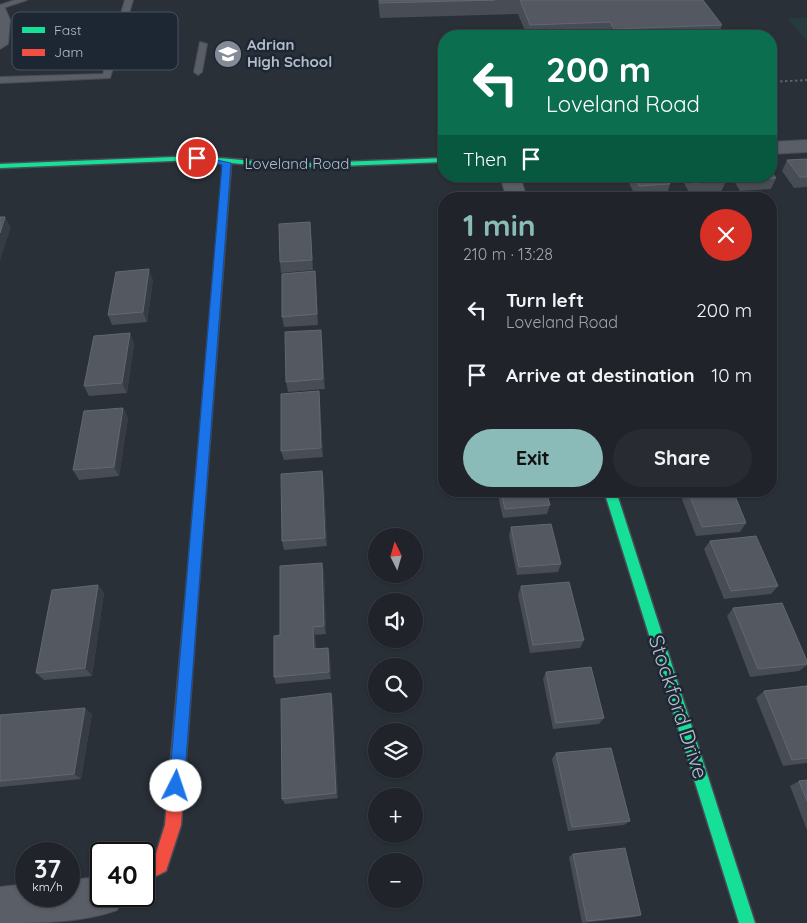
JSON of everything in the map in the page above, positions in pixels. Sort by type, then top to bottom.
[{"type":"street","points":[[0,9],[2,20],[0,44]]},
{"type":"street","points":[[777,148],[806,146]]},
{"type":"street","name":"Loveland Road","points":[[0,166],[197,158],[227,163],[284,167],[438,160]]},
{"type":"street","points":[[155,868],[160,865],[173,825],[227,163]]},
{"type":"street","name":"Stockford Drive","points":[[612,497],[747,923]]},
{"type":"street","points":[[0,907],[90,897]]},
{"type":"lane","points":[[0,9],[23,0]]},
{"type":"lane","points":[[198,72],[203,44]]},
{"type":"lane","points":[[0,80],[107,76],[109,70]]},
{"type":"path","points":[[777,82],[807,80]]},
{"type":"green space","points":[[787,18],[807,18],[807,41]]},
{"type":"building","points":[[380,0],[495,0],[380,3]]},
{"type":"building","points":[[520,0],[703,0],[722,25],[614,29],[610,22],[530,25]]},
{"type":"building","points":[[807,159],[807,177],[800,177],[787,160]]},
{"type":"building","points":[[637,182],[669,182],[670,184],[639,186]]},
{"type":"building","points":[[0,217],[5,217],[0,233]]},
{"type":"building","points":[[310,222],[312,260],[280,262],[279,224]]},
{"type":"building","points":[[149,269],[143,312],[108,315],[116,272]]},
{"type":"building","points":[[315,271],[317,314],[282,317],[282,274]]},
{"type":"building","points":[[321,330],[323,379],[286,382],[285,332]]},
{"type":"building","points":[[130,333],[122,383],[84,386],[94,336]]},
{"type":"building","points":[[319,391],[321,448],[281,451],[281,394]]},
{"type":"building","points":[[123,408],[114,467],[73,470],[84,411]]},
{"type":"building","points":[[322,471],[325,538],[282,541],[281,474]]},
{"type":"building","points":[[502,497],[548,497],[550,505],[505,509]]},
{"type":"building","points":[[690,497],[735,497],[746,523],[702,527]]},
{"type":"building","points":[[551,524],[561,564],[519,567],[511,527]]},
{"type":"building","points":[[756,536],[778,586],[731,591],[710,541]]},
{"type":"building","points":[[322,563],[324,626],[313,627],[314,649],[328,648],[329,672],[274,677],[274,636],[280,635],[280,566]]},
{"type":"building","points":[[569,582],[584,640],[533,645],[521,586]]},
{"type":"building","points":[[98,585],[85,668],[36,673],[52,590]]},
{"type":"building","points":[[782,603],[807,664],[758,669],[733,608]]},
{"type":"building","points":[[591,667],[604,718],[556,723],[546,672]]},
{"type":"building","points":[[807,686],[807,758],[792,760],[764,691]]},
{"type":"building","points":[[331,693],[336,793],[282,799],[281,699]]},
{"type":"building","points":[[85,708],[74,774],[0,781],[0,715]]},
{"type":"building","points":[[611,748],[630,821],[572,827],[556,753]]},
{"type":"building","points":[[807,780],[807,801],[799,781]]},
{"type":"building","points":[[625,848],[641,915],[587,921],[573,854]]},
{"type":"traffic: fast","points":[[0,166],[197,158],[289,166],[438,160]]},
{"type":"traffic: fast","points":[[193,581],[227,163]]},
{"type":"traffic: fast","points":[[612,497],[747,923]]},
{"type":"traffic: jam","points":[[155,868],[160,865],[173,825],[193,581]]},
{"type":"place","name":"Adrian High School","points":[[228,54]]},
{"type":"route","points":[[176,786],[227,163],[197,158]]}]
